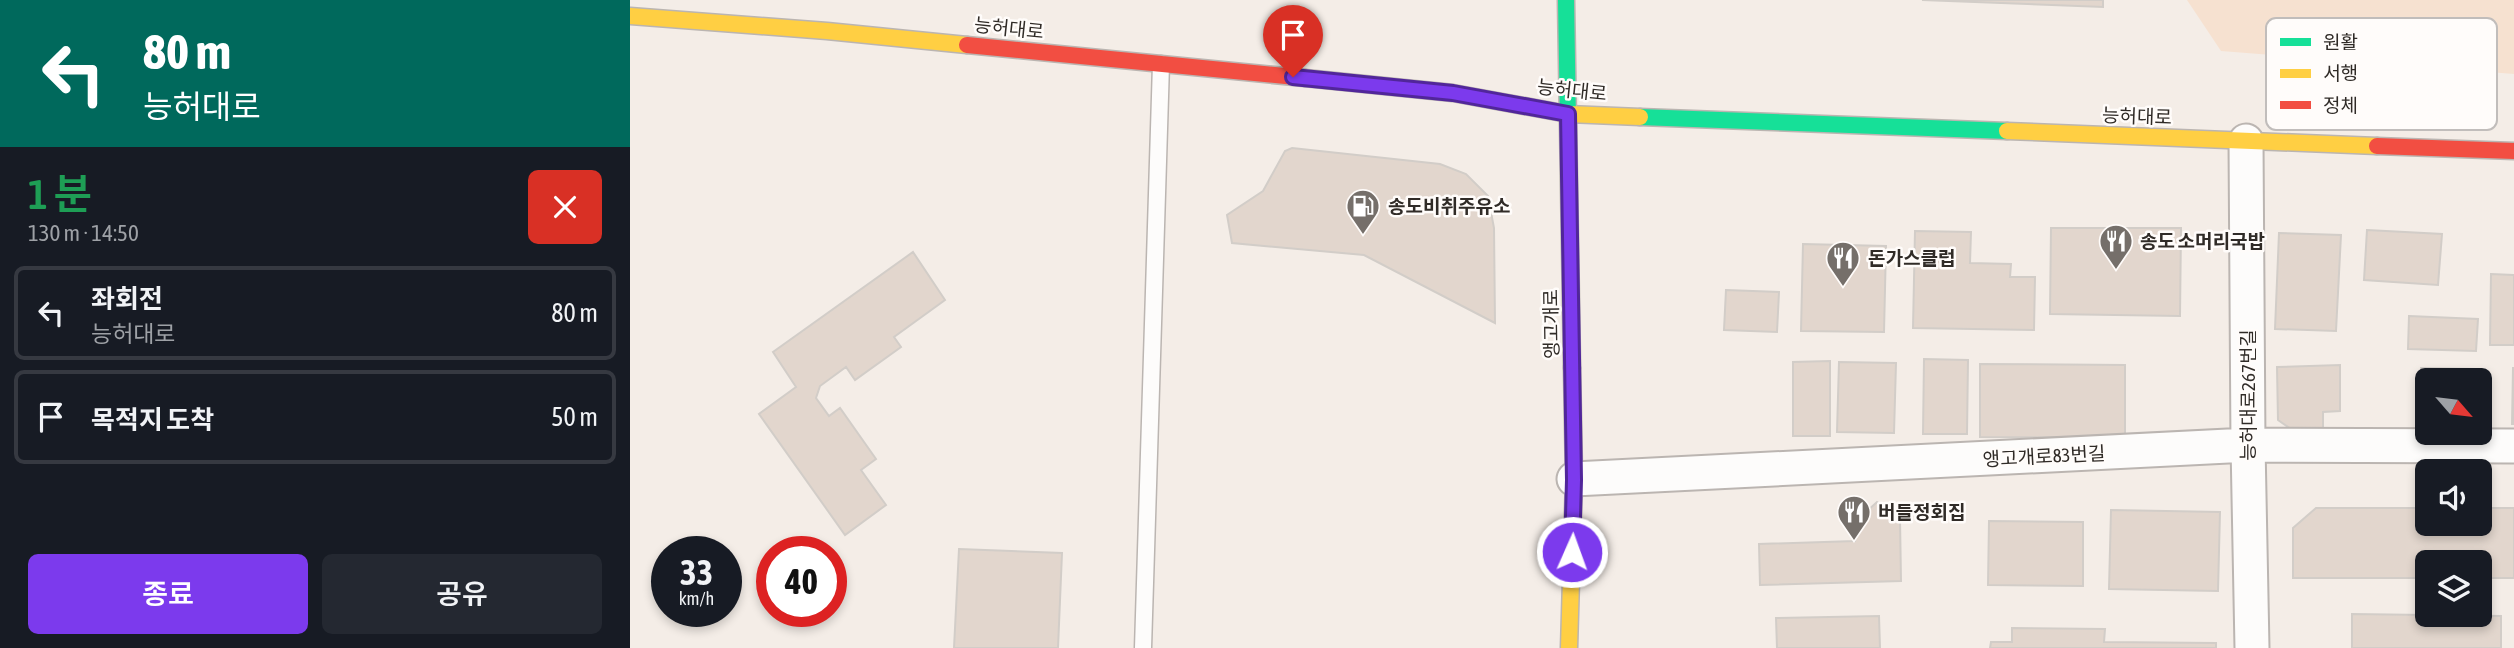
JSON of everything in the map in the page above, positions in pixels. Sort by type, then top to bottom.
[{"type":"main road","name":"앵고개로","points":[[1566,0],[1574,480],[1569,648]]},
{"type":"main road","name":"능허대로","points":[[630,16],[827,31],[1453,93],[1568,114],[2514,151]]},
{"type":"street","name":"능허대로267번길","points":[[2246,141],[2252,648]]},
{"type":"street","name":"앵고개로83번길","points":[[1574,480],[2248,446],[2514,446]]},
{"type":"lane","points":[[1143,648],[1161,64]]},
{"type":"shaded area","points":[[2187,0],[2514,0],[2514,74],[2497,73],[2497,18],[2266,18],[2266,55],[2221,51]]},
{"type":"building","points":[[1922,0],[2103,0],[2103,7]]},
{"type":"building","name":"송도비취주유소","points":[[1292,148],[1440,164],[1466,174],[1488,196],[1494,228],[1495,323],[1364,255],[1232,243],[1227,215],[1263,191],[1285,151]]},
{"type":"building","name":"송도 소머리국밥","points":[[2051,228],[2181,228],[2180,316],[2050,314]]},
{"type":"building","points":[[2367,230],[2442,234],[2438,285],[2364,280]]},
{"type":"building","points":[[1915,231],[1971,232],[1970,263],[2011,264],[2010,277],[2035,277],[2034,330],[1913,328]]},
{"type":"building","points":[[2279,233],[2341,235],[2336,331],[2275,329]]},
{"type":"building","name":"돈가스클럽","points":[[1803,244],[1886,246],[1884,332],[1801,331]]},
{"type":"building","points":[[913,252],[945,300],[894,337],[901,347],[855,380],[846,367],[820,386],[816,398],[829,416],[840,408],[876,459],[861,470],[886,505],[845,535],[759,414],[796,387],[773,352]]},
{"type":"building","points":[[2491,274],[2514,275],[2514,345],[2490,345]]},
{"type":"building","points":[[1726,290],[1779,292],[1777,332],[1724,330]]},
{"type":"building","points":[[2409,316],[2478,319],[2476,351],[2408,349]]},
{"type":"building","points":[[1924,359],[1968,360],[1967,434],[1923,434]]},
{"type":"building","points":[[1830,361],[1830,436],[1793,436],[1793,362]]},
{"type":"building","points":[[1839,362],[1896,363],[1894,433],[1837,432]]},
{"type":"building","points":[[1980,364],[2125,365],[2125,438],[1980,437]]},
{"type":"building","points":[[2340,365],[2340,411],[2323,412],[2323,436],[2301,436],[2278,420],[2277,367]]},
{"type":"building","points":[[2513,368],[2514,424],[2512,424]]},
{"type":"building","name":"버들정회집","points":[[1877,502],[1900,518],[1901,581],[1760,585],[1759,544],[1855,541],[1855,522]]},
{"type":"building","points":[[2316,508],[2415,508],[2415,536],[2492,536],[2492,508],[2514,508],[2514,578],[2492,578],[2492,550],[2415,550],[2415,578],[2293,578],[2293,528]]},
{"type":"building","points":[[2111,510],[2220,512],[2218,591],[2109,589]]},
{"type":"building","points":[[1989,521],[2083,522],[2083,586],[1988,585]]},
{"type":"building","points":[[959,549],[1062,553],[1058,648],[954,648]]},
{"type":"building","points":[[2352,614],[2415,615],[2415,627],[2492,627],[2492,616],[2501,616],[2501,648],[2352,648]]},
{"type":"building","points":[[1879,616],[1880,648],[1777,648],[1776,618]]},
{"type":"building","points":[[2012,628],[2105,629],[2104,642],[2216,643],[2216,648],[1990,648],[1991,642],[2012,642]]},
{"type":"traffic: fast","points":[[1566,0],[1572,368]]},
{"type":"traffic: fast","points":[[1640,117],[2007,131]]},
{"type":"traffic: slow","points":[[630,16],[967,45]]},
{"type":"traffic: slow","points":[[1305,78],[1453,93],[1568,114],[1640,117]]},
{"type":"traffic: slow","points":[[2007,131],[2377,146]]},
{"type":"traffic: slow","points":[[1569,648],[1574,479],[1572,368]]},
{"type":"traffic: jam","points":[[967,45],[1305,78]]},
{"type":"traffic: jam","points":[[2377,146],[2514,151]]},
{"type":"place","name":"송도비취주유소","points":[[1363,236]]},
{"type":"place","name":"송도 소머리국밥","points":[[2116,271]]},
{"type":"place","name":"돈가스클럽","points":[[1843,288]]},
{"type":"place","name":"버들정회집","points":[[1854,542]]},
{"type":"route","points":[[1293,77],[1453,93],[1568,114],[1574,480],[1572,552]]}]
